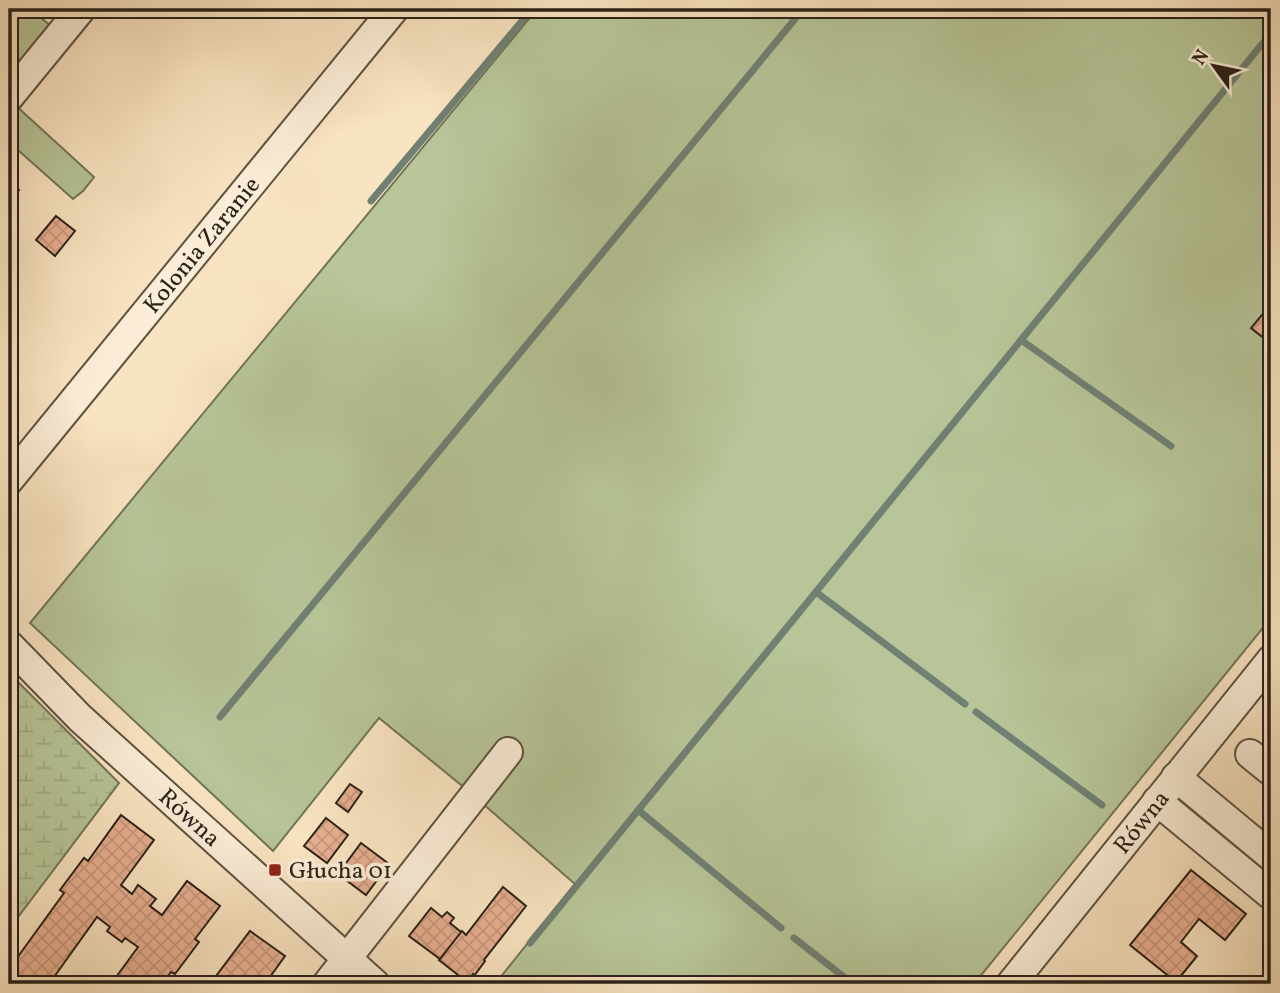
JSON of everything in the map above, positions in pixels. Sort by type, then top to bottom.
[{"type":"street","points":[[9,97],[81,9]]},
{"type":"street","name":"Kolonia Zaranie","points":[[9,480],[394,9]]},
{"type":"street","name":"Równa","points":[[9,645],[80,718],[374,984]]},
{"type":"street","name":"Równa","points":[[1011,984],[1271,660]]},
{"type":"street","points":[[327,984],[508,752]]},
{"type":"street","points":[[1250,754],[1271,771]]},
{"type":"street","points":[[1176,777],[1271,856]]},
{"type":"street","points":[[1157,801],[1271,895]]},
{"type":"green space","points":[[9,9],[30,9],[57,31],[21,74],[9,64]]},
{"type":"green space","points":[[537,9],[1271,9],[1271,618],[974,984],[495,984],[575,884],[379,718],[273,851],[30,623]]},
{"type":"green space","points":[[13,103],[94,177],[73,199],[9,142],[9,108]]},
{"type":"green space","points":[[9,673],[119,783],[9,929]]},
{"type":"building","points":[[9,180],[19,190],[9,201]]},
{"type":"building","points":[[56,216],[75,231],[55,256],[36,240]]},
{"type":"building","points":[[1271,304],[1271,344],[1251,328]]},
{"type":"building","points":[[350,784],[362,792],[348,812],[336,803]]},
{"type":"building","points":[[121,815],[154,840],[121,885],[132,894],[138,885],[156,899],[150,906],[162,915],[187,881],[220,906],[195,939],[199,942],[175,974],[171,972],[162,984],[111,984],[138,947],[125,938],[122,942],[107,931],[110,927],[97,917],[49,984],[9,984],[9,969],[64,893],[60,890],[84,858],[88,861]]},
{"type":"building","points":[[326,818],[348,835],[327,863],[304,846]]},
{"type":"building","points":[[361,843],[389,864],[366,895],[338,874]]},
{"type":"building","points":[[1191,870],[1246,914],[1225,940],[1199,919],[1181,942],[1197,956],[1176,982],[1130,945]]},
{"type":"building","points":[[503,887],[526,906],[467,982],[439,960],[462,931],[466,935]]},
{"type":"building","points":[[431,908],[442,917],[447,912],[454,918],[450,923],[461,932],[440,959],[409,936]]},
{"type":"building","points":[[250,931],[285,956],[265,984],[210,984]]},
{"type":"waterway","points":[[371,201],[532,9]]},
{"type":"waterway","points":[[220,717],[795,19]]},
{"type":"waterway","points":[[530,943],[1271,33]]},
{"type":"waterway","points":[[1021,340],[1171,446]]},
{"type":"waterway","points":[[816,592],[965,704]]},
{"type":"waterway","points":[[976,712],[1102,805]]},
{"type":"waterway","points":[[638,810],[781,928]]},
{"type":"waterway","points":[[794,938],[853,984]]},
{"type":"place","name":"Głucha 01","points":[[275,870]]}]
